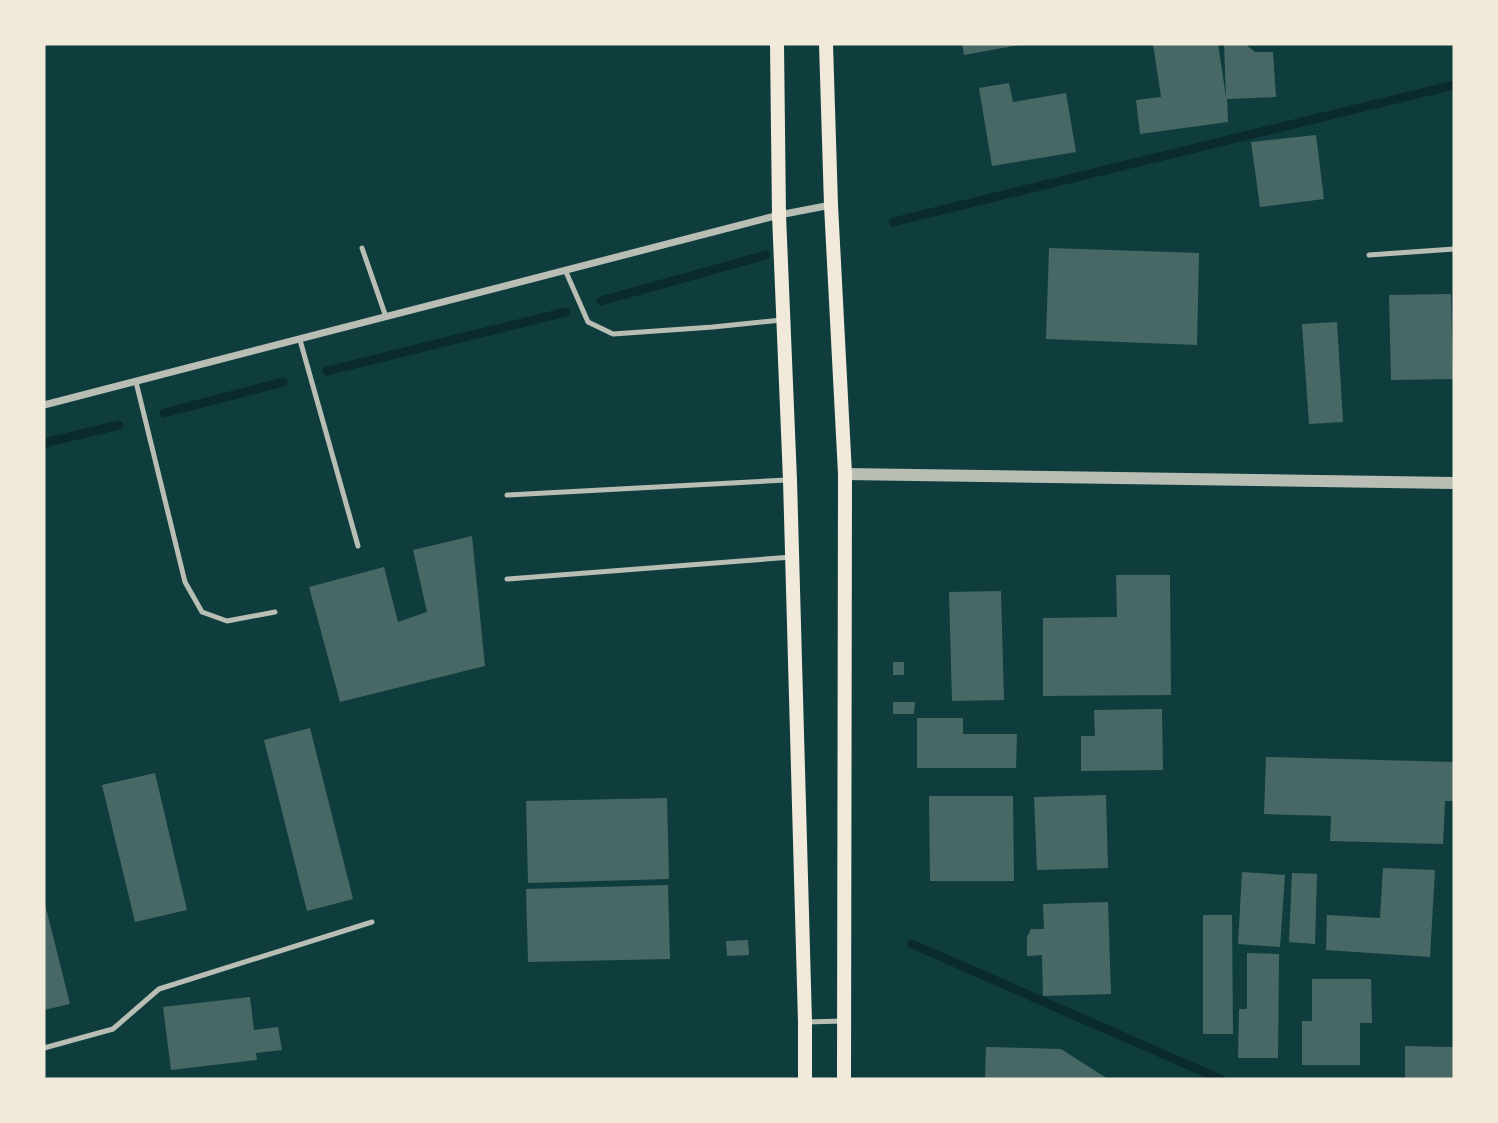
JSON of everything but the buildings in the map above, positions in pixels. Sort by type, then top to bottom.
[{"type":"main road","points":[[777,44],[779,215],[790,480],[805,1079]]},
{"type":"main road","points":[[826,44],[831,205],[845,474],[844,1079]]},
{"type":"street","points":[[44,405],[779,215],[831,205]]},
{"type":"street","points":[[845,474],[1454,483]]},
{"type":"lane","points":[[362,248],[386,317]]},
{"type":"lane","points":[[1369,255],[1454,249]]},
{"type":"lane","points":[[566,272],[588,322],[613,334],[783,320]]},
{"type":"lane","points":[[300,340],[358,546]]},
{"type":"lane","points":[[136,382],[185,582],[202,612],[227,621],[275,612]]},
{"type":"lane","points":[[507,495],[790,480]]},
{"type":"lane","points":[[507,579],[792,557]]},
{"type":"lane","points":[[44,1048],[113,1029],[159,989],[372,922]]},
{"type":"lane","points":[[805,1022],[844,1021]]},
{"type":"waterway","points":[[893,222],[1454,85]]},
{"type":"waterway","points":[[601,301],[766,255]]},
{"type":"waterway","points":[[327,371],[566,312]]},
{"type":"waterway","points":[[164,413],[283,382]]},
{"type":"waterway","points":[[44,443],[119,425]]},
{"type":"waterway","points":[[912,944],[1220,1079]]}]
